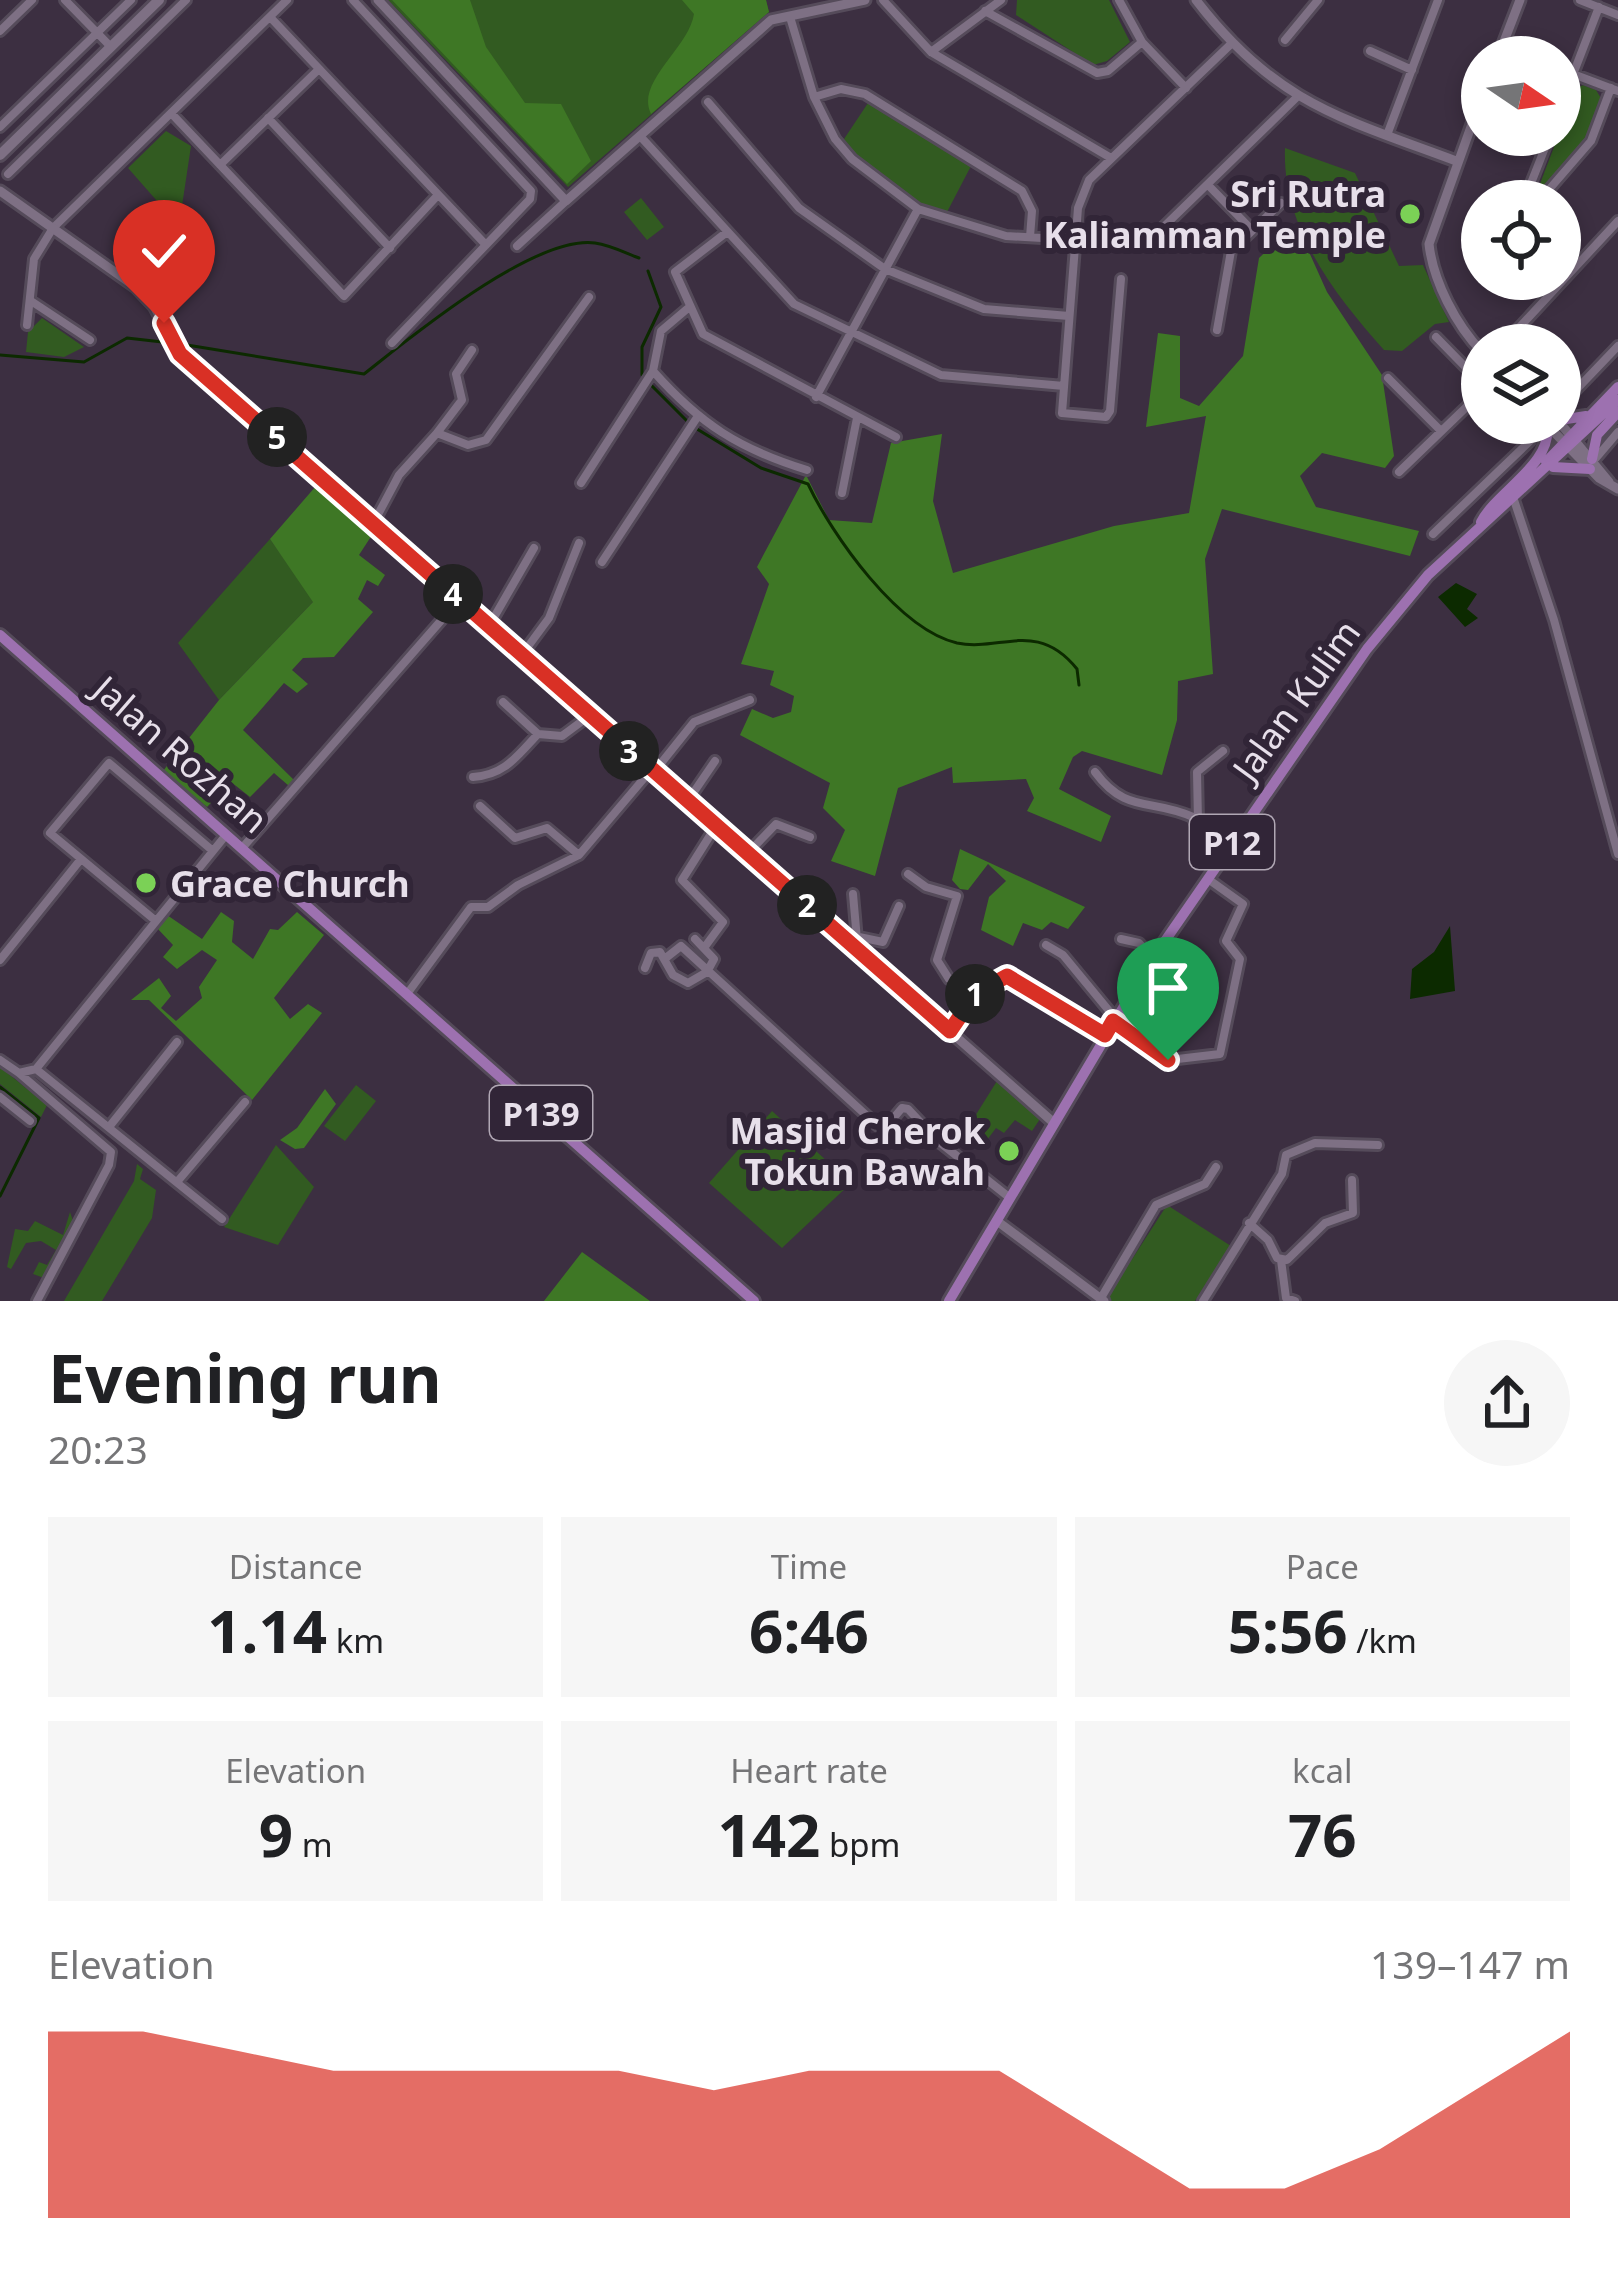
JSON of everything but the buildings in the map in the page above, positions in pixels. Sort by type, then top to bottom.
[{"type":"main road","points":[[0,155],[159,0]]},
{"type":"main road","name":"Jalan Kulim","points":[[1581,428],[1618,387]]},
{"type":"main road","name":"Jalan Kulim","points":[[1581,432],[1618,400]]},
{"type":"main road","points":[[1581,418],[1597,409]]},
{"type":"main road","points":[[1541,470],[1593,463],[1597,435],[1618,412]]},
{"type":"main road","points":[[1477,530],[1490,505],[1541,455],[1543,444]]},
{"type":"main road","name":"Jalan Kulim","points":[[949,1301],[1153,958],[1367,649],[1428,575],[1567,444]]},
{"type":"main road","name":"Jalan Rozhan","points":[[0,635],[754,1301]]},
{"type":"street","points":[[0,31],[32,0]]},
{"type":"street","points":[[65,0],[111,47]]},
{"type":"street","points":[[0,127],[130,0]]},
{"type":"street","points":[[8,174],[186,0]]},
{"type":"street","points":[[27,326],[36,250],[53,227],[287,0]]},
{"type":"street","points":[[353,0],[531,190],[530,199],[392,343]]},
{"type":"street","points":[[377,0],[566,201]]},
{"type":"street","points":[[517,246],[771,20],[865,0]]},
{"type":"street","points":[[884,0],[932,52],[1111,158]]},
{"type":"street","points":[[932,52],[1000,0]]},
{"type":"street","points":[[1119,0],[1142,42],[1186,88]]},
{"type":"street","points":[[1196,0],[1231,44],[1296,98],[1456,161]]},
{"type":"street","points":[[1285,40],[1318,0]]},
{"type":"street","points":[[1387,135],[1438,0]]},
{"type":"street","points":[[1506,36],[1520,0]]},
{"type":"street","points":[[1580,0],[1618,15]]},
{"type":"street","points":[[1581,54],[1599,8]]},
{"type":"street","points":[[986,11],[1097,73],[1108,70],[1142,42]]},
{"type":"street","points":[[270,17],[486,245]]},
{"type":"street","points":[[790,17],[814,97],[852,159],[918,209],[1006,236],[1146,244],[1296,98]]},
{"type":"street","points":[[1120,279],[1110,411],[1106,417],[1062,413],[1078,208],[1088,180],[1231,44]]},
{"type":"street","points":[[1370,51],[1412,70]]},
{"type":"street","points":[[220,165],[319,69]]},
{"type":"street","points":[[1557,180],[1591,140],[1614,89],[1581,77]]},
{"type":"street","points":[[71,86],[85,99]]},
{"type":"street","points":[[814,97],[842,89],[865,94],[1022,191],[1032,211],[1030,237]]},
{"type":"street","points":[[708,102],[799,208],[885,269],[985,309],[1070,316]]},
{"type":"street","points":[[171,113],[344,296],[437,196]]},
{"type":"street","points":[[268,118],[389,248]]},
{"type":"street","points":[[640,136],[794,304],[940,376],[1064,386]]},
{"type":"street","points":[[1461,148],[1432,227],[1431,260],[1461,325]]},
{"type":"street","points":[[1209,186],[1252,230]]},
{"type":"street","points":[[0,191],[146,296],[180,354],[652,772],[856,942],[1054,1123]]},
{"type":"street","points":[[1217,329],[1231,251],[1281,203]]},
{"type":"street","points":[[816,397],[918,209]]},
{"type":"street","points":[[1523,324],[1618,221]]},
{"type":"street","points":[[727,232],[675,272],[687,309],[703,334],[896,437]]},
{"type":"street","points":[[436,434],[468,445],[485,440],[589,297]]},
{"type":"street","points":[[30,301],[90,340]]},
{"type":"street","points":[[581,482],[653,371],[661,332],[687,309]]},
{"type":"street","points":[[1436,337],[1461,365]]},
{"type":"street","points":[[1581,385],[1618,346]]},
{"type":"street","points":[[374,522],[399,475],[464,396],[456,374],[472,350]]},
{"type":"street","points":[[653,371],[696,418],[761,456],[807,470]]},
{"type":"street","points":[[1388,378],[1441,431]]},
{"type":"street","points":[[1399,472],[1461,410]]},
{"type":"street","points":[[602,562],[696,418]]},
{"type":"street","points":[[842,493],[856,418]]},
{"type":"street","points":[[1593,463],[1618,432]]},
{"type":"street","points":[[1433,534],[1527,444]]},
{"type":"street","points":[[1573,444],[1613,486]]},
{"type":"street","points":[[1513,497],[1554,620],[1618,854]]},
{"type":"street","points":[[521,656],[549,618],[579,543]]},
{"type":"street","points":[[489,626],[534,548]]},
{"type":"street","points":[[244,847],[459,600]]},
{"type":"street","points":[[407,994],[471,907],[488,908],[579,855],[686,728],[750,700]]},
{"type":"street","points":[[502,702],[538,734],[562,736],[589,716]]},
{"type":"street","points":[[472,777],[489,776],[515,761],[538,734]]},
{"type":"street","points":[[1222,857],[1200,839],[1197,772],[1223,752]]},
{"type":"street","points":[[687,802],[715,760]]},
{"type":"street","name":"Jalan Rozhan","points":[[82,859],[50,833],[109,763],[213,851]]},
{"type":"street","points":[[1095,772],[1113,796],[1135,805],[1163,804],[1198,824]]},
{"type":"street","points":[[480,806],[515,838],[547,828],[579,855]]},
{"type":"street","points":[[747,854],[776,824],[810,837]]},
{"type":"street","points":[[704,948],[723,922],[682,880],[716,826]]},
{"type":"street","points":[[19,1072],[36,1069],[227,833]]},
{"type":"street","points":[[0,960],[82,859],[156,921]]},
{"type":"street","points":[[908,874],[926,887],[957,896],[938,960],[949,979],[976,993]]},
{"type":"street","points":[[1046,946],[1064,956],[1114,1019],[1168,1060],[1220,1054],[1240,959],[1226,940],[1243,904],[1207,878]]},
{"type":"street","points":[[853,894],[856,942]]},
{"type":"street","points":[[856,942],[883,942],[899,906]]},
{"type":"street","points":[[667,957],[670,972],[684,982],[707,972],[714,959],[695,939]]},
{"type":"street","points":[[1121,939],[1139,943],[1153,958]]},
{"type":"street","points":[[667,957],[678,945],[878,1126],[908,1109],[938,1141],[1010,1198]]},
{"type":"street","points":[[645,968],[654,951],[667,957]]},
{"type":"street","points":[[950,1031],[976,993],[1007,976],[1105,1035]]},
{"type":"street","points":[[109,1127],[177,1042]]},
{"type":"street","points":[[0,1060],[111,1152],[109,1166],[37,1301]]},
{"type":"street","points":[[36,1069],[222,1219]]},
{"type":"street","points":[[0,1097],[31,1121]]},
{"type":"street","points":[[178,1182],[245,1102]]},
{"type":"street","points":[[1203,1301],[1282,1174],[1286,1155],[1315,1143],[1378,1145]]},
{"type":"street","points":[[997,1221],[1103,1300],[1156,1205],[1205,1184],[1216,1168]]},
{"type":"street","points":[[1281,1260],[1325,1223],[1353,1213],[1352,1180]]},
{"type":"street","points":[[1249,1222],[1281,1260],[1289,1300]]},
{"type":"shaded area","points":[[388,0],[766,0],[769,12],[568,187]]},
{"type":"shaded area","points":[[1017,0],[1109,0],[1130,42],[1107,61],[1093,65],[1016,15]]},
{"type":"shaded area","points":[[1581,86],[1596,90],[1602,100],[1581,147]]},
{"type":"shaded area","points":[[868,103],[971,166],[946,214],[889,184],[844,139]]},
{"type":"shaded area","points":[[166,131],[191,146],[179,226],[128,168]]},
{"type":"shaded area","points":[[1285,148],[1355,173],[1399,266],[1423,265],[1449,322],[1435,324],[1402,351],[1384,350],[1330,282],[1302,232],[1286,177]]},
{"type":"shaded area","points":[[1551,156],[1572,156],[1551,180],[1541,180]]},
{"type":"shaded area","points":[[641,198],[664,227],[647,240],[624,212]]},
{"type":"shaded area","points":[[42,318],[84,347],[64,357],[26,352],[28,332]]},
{"type":"shaded area","points":[[270,539],[314,601],[219,700],[178,643]]},
{"type":"shaded area","points":[[1456,583],[1477,594],[1467,609],[1478,618],[1465,627],[1438,597]]},
{"type":"shaded area","points":[[1450,926],[1455,991],[1410,999],[1412,969],[1434,952]]},
{"type":"shaded area","points":[[0,1067],[47,1105],[41,1117],[0,1084]]},
{"type":"shaded area","points":[[997,1081],[1040,1119],[1032,1131],[1015,1120],[1004,1133],[996,1128],[987,1140],[967,1129]]},
{"type":"shaded area","points":[[356,1085],[376,1101],[345,1141],[324,1126]]},
{"type":"shaded area","points":[[772,1111],[851,1183],[782,1248],[709,1183]]},
{"type":"shaded area","points":[[276,1145],[314,1187],[278,1245],[224,1227]]},
{"type":"shaded area","points":[[137,1164],[143,1169],[140,1179],[156,1190],[152,1218],[102,1301],[64,1301],[134,1181]]},
{"type":"shaded area","points":[[1167,1205],[1231,1246],[1195,1301],[1107,1298]]},
{"type":"shaded area","points":[[70,1212],[74,1224],[44,1278],[33,1274],[39,1262],[47,1265],[56,1250],[41,1241],[26,1243],[11,1269],[7,1267],[15,1229],[28,1231],[35,1221],[63,1235]]},
{"type":"green space","points":[[392,0],[470,0],[486,47],[525,103],[561,104],[591,161],[567,184]]},
{"type":"green space","points":[[682,0],[766,0],[769,12],[651,114],[650,90],[694,14]]},
{"type":"green space","points":[[1296,223],[1327,292],[1382,375],[1394,456],[1385,468],[1322,453],[1300,476],[1316,507],[1419,531],[1410,556],[1222,509],[1205,559],[1213,674],[1178,681],[1177,720],[1162,775],[1082,751],[1073,757],[1059,789],[1111,816],[1101,842],[1027,811],[1034,798],[1026,779],[953,783],[952,767],[898,788],[875,876],[831,861],[845,830],[823,808],[830,783],[740,735],[752,709],[773,718],[791,712],[794,696],[770,685],[774,671],[741,664],[769,584],[757,567],[806,475],[829,520],[872,523],[891,443],[942,434],[933,501],[953,573],[1114,526],[1189,513],[1206,416],[1146,427],[1158,333],[1180,336],[1180,398],[1199,406],[1243,356],[1259,258]]},
{"type":"green space","points":[[316,486],[372,535],[359,555],[385,575],[378,586],[367,580],[358,599],[373,612],[334,657],[303,658],[292,670],[308,684],[297,693],[284,683],[243,730],[294,780],[289,786],[274,773],[250,797],[231,782],[207,807],[163,771],[219,700],[313,602],[270,539]]},
{"type":"green space","points":[[960,849],[1085,907],[1068,929],[1051,922],[1042,930],[1023,923],[1013,946],[981,930],[989,897],[1006,881],[988,864],[968,890],[960,889],[952,880]]},
{"type":"green space","points":[[221,912],[234,921],[232,942],[253,959],[270,929],[278,930],[297,912],[324,935],[274,998],[290,1019],[308,1004],[322,1013],[252,1100],[149,1000],[131,1000],[159,978],[171,996],[161,1008],[176,1021],[202,998],[199,987],[217,960],[202,950],[177,969],[163,957],[173,945],[157,928],[167,915],[202,939]]},
{"type":"green space","points":[[325,1089],[336,1104],[304,1148],[295,1149],[280,1140],[297,1128]]},
{"type":"green space","points":[[582,1252],[650,1301],[544,1301]]},
{"type":"waterway","points":[[181,344],[364,374],[474,292],[540,255],[595,243],[639,258]]},
{"type":"waterway","points":[[642,375],[642,347],[661,307],[648,271]]},
{"type":"waterway","points":[[0,355],[84,362],[127,338],[171,343]]},
{"type":"waterway","points":[[651,385],[687,421]]},
{"type":"waterway","points":[[697,429],[761,468],[808,484],[850,553],[912,619],[957,643],[1033,641],[1047,645],[1077,669],[1079,685]]},
{"type":"waterway","points":[[0,1087],[39,1118],[0,1196]]},
{"type":"place","name":"Sri Rutra Kaliamman Temple","points":[[1410,214]]},
{"type":"place","name":"Grace Church","points":[[146,883]]},
{"type":"place","name":"Masjid Cherok Tokun Bawah","points":[[1009,1151]]},
{"type":"route","points":[[164,323],[180,354],[950,1031],[976,993],[986,992],[1007,976],[1105,1035],[1113,1021],[1168,1060]]}]
